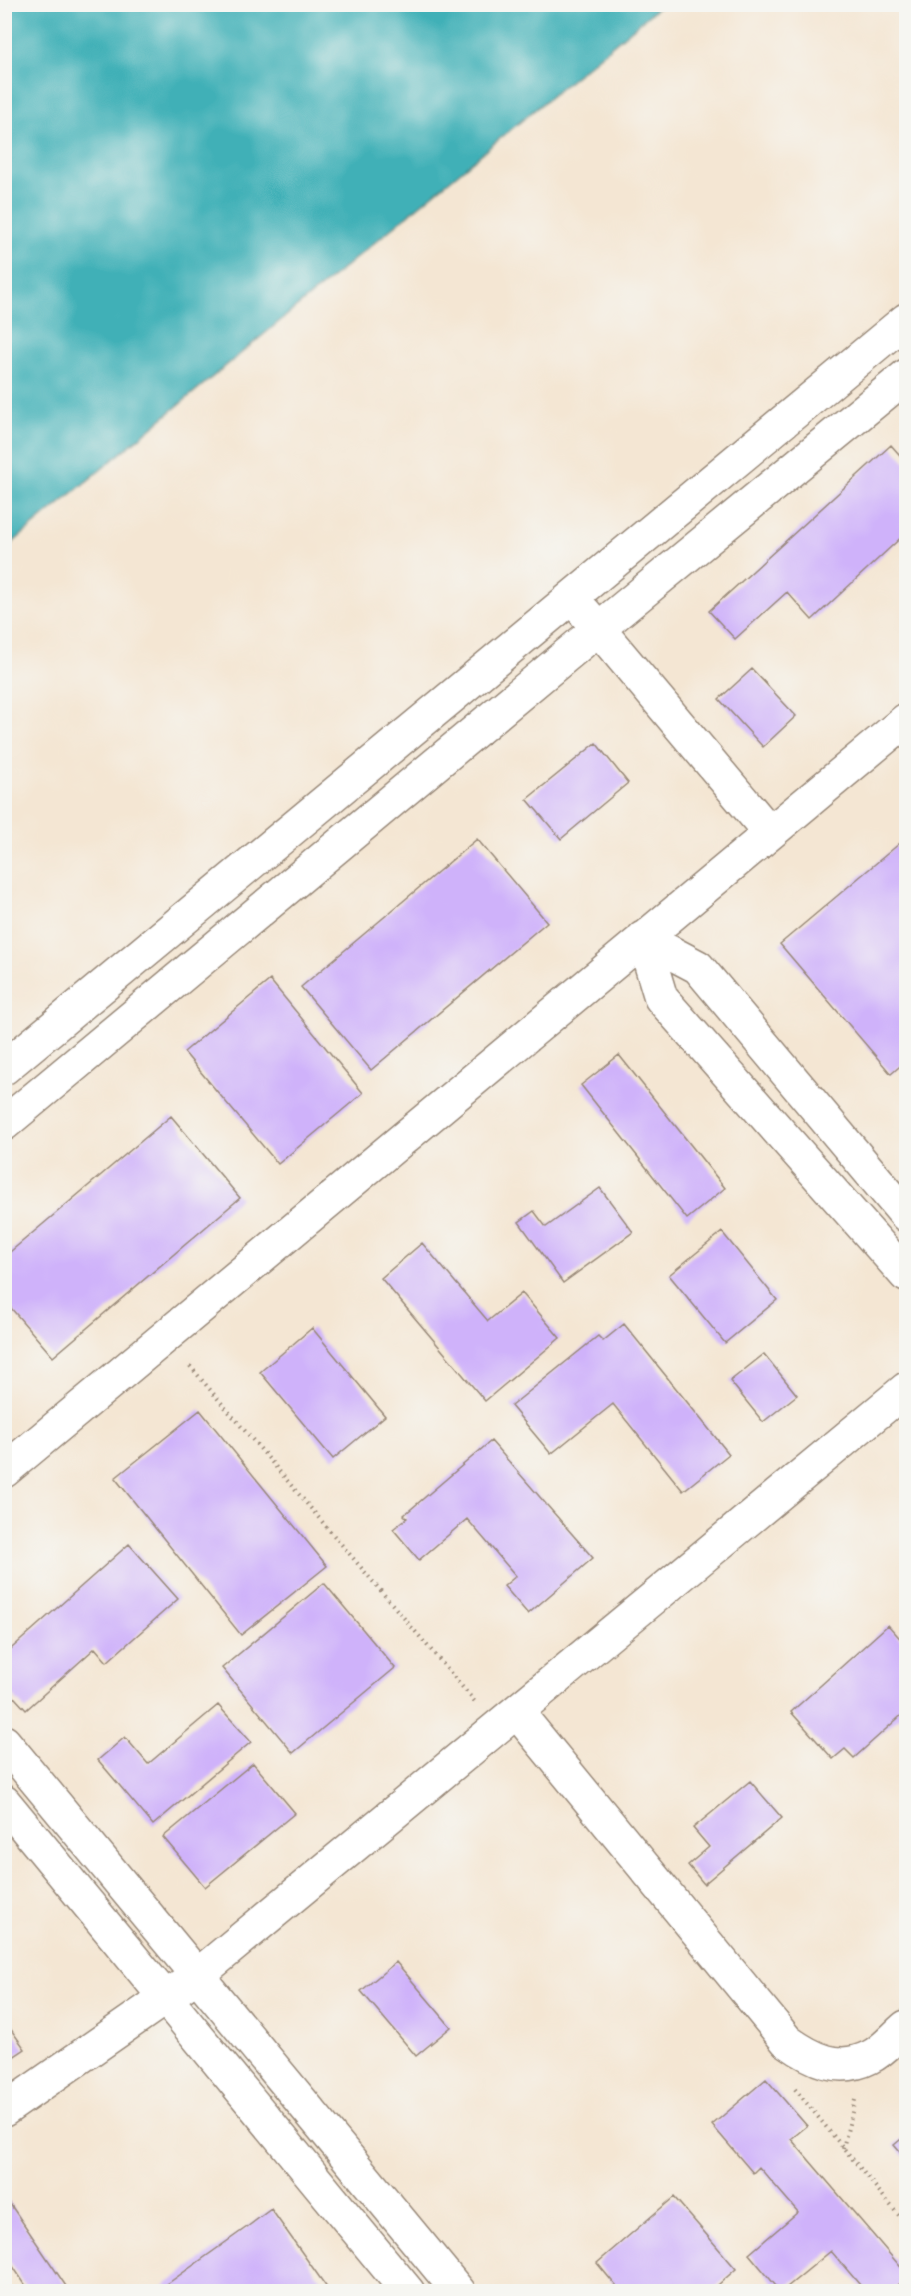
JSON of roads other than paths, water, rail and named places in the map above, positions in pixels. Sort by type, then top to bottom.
[{"type":"street","points":[[4,1068],[906,320]]},
{"type":"street","points":[[4,1124],[598,629],[906,376]]},
{"type":"street","points":[[572,598],[769,832]]},
{"type":"street","points":[[4,1471],[906,720]]},
{"type":"street","points":[[643,938],[698,967],[906,1215]]},
{"type":"street","points":[[643,938],[661,998],[906,1275]]},
{"type":"street","points":[[4,2110],[198,1975],[906,1389]]},
{"type":"street","points":[[516,1713],[787,2042],[807,2055],[827,2063],[842,2064],[870,2057],[906,2027]]},
{"type":"street","points":[[4,1742],[459,2292]]},
{"type":"street","points":[[4,1802],[408,2292]]},
{"type":"water","points":[[5,4],[661,4],[661,5],[5,549]]}]
